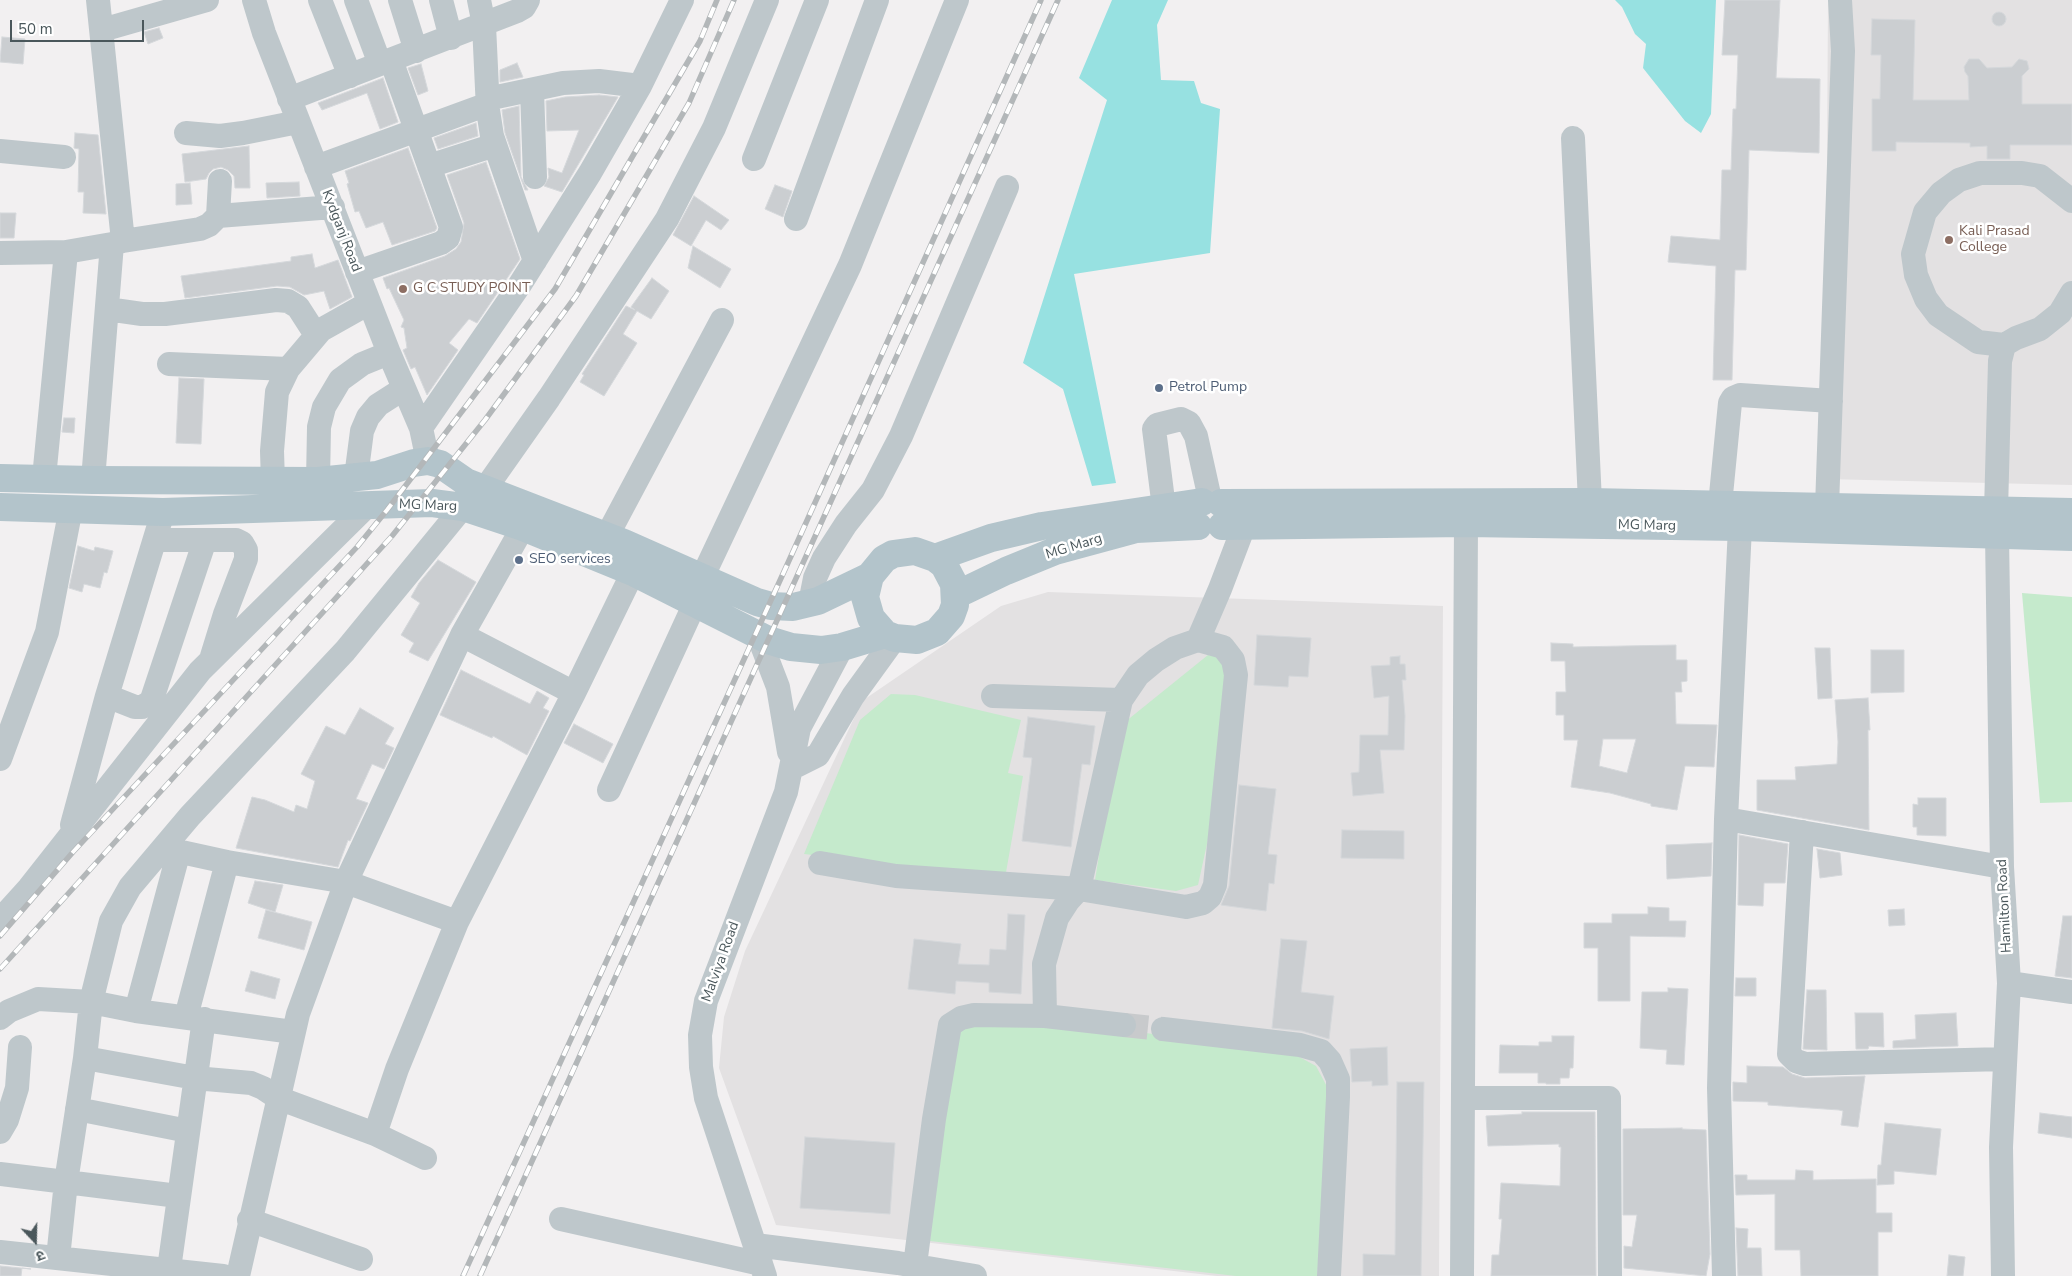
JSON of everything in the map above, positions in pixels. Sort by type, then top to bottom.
[{"type":"main road","name":"MG Marg","points":[[428,462],[440,464],[466,482],[607,536],[698,590],[758,635],[791,647],[821,650],[890,636]]},
{"type":"main road","points":[[0,478],[318,481],[377,475],[414,463],[428,462]]},
{"type":"main road","points":[[935,558],[991,538],[1042,526],[1164,508],[1216,514],[1590,502],[1827,507],[1997,523],[2072,512]]},
{"type":"main road","name":"MG Marg","points":[[0,507],[163,512],[432,503],[463,507],[523,527],[633,572],[698,590],[771,606],[793,607],[818,601],[870,576]]},
{"type":"main road","name":"MG Marg","points":[[956,594],[1055,551],[1136,529],[1216,514],[1466,523],[1740,527],[1997,523],[2072,537]]},
{"type":"main road","points":[[915,551],[925,553],[944,565],[950,574],[956,594],[951,616],[937,632],[917,640],[890,636],[871,618],[866,608],[865,597],[870,576],[884,559],[899,552],[915,551]]},
{"type":"street","points":[[93,480],[107,309],[117,242],[102,30],[98,0]]},
{"type":"street","points":[[102,30],[207,0]]},
{"type":"street","name":"Kydganj Road","points":[[254,0],[264,33],[298,122],[403,389],[421,428],[428,462]]},
{"type":"street","points":[[320,0],[350,76]]},
{"type":"street","points":[[356,0],[416,130],[451,227],[448,238],[441,243],[357,272]]},
{"type":"street","points":[[400,0],[416,51]]},
{"type":"street","points":[[440,0],[451,38]]},
{"type":"street","points":[[479,0],[484,25],[487,102],[492,136],[535,261]]},
{"type":"street","points":[[290,99],[517,12],[524,7],[528,0]]},
{"type":"street","points":[[421,428],[535,261],[590,173],[640,86],[682,0]]},
{"type":"street","points":[[485,489],[549,398],[667,219],[714,128],[767,0]]},
{"type":"street","points":[[754,159],[817,0]]},
{"type":"street","points":[[796,219],[877,0]]},
{"type":"street","points":[[610,790],[698,590],[850,265],[957,0]]},
{"type":"street","points":[[1827,507],[1843,51],[1840,0]]},
{"type":"street","points":[[316,167],[487,102],[532,90],[564,83],[599,82],[640,86]]},
{"type":"street","points":[[532,90],[535,177]]},
{"type":"street","points":[[186,133],[220,136],[298,122]]},
{"type":"street","points":[[1573,138],[1590,502]]},
{"type":"street","points":[[430,166],[495,145]]},
{"type":"street","points":[[0,151],[64,157]]},
{"type":"street","points":[[2072,201],[2040,176],[2022,173],[1980,173],[1960,180],[1941,193],[1926,212],[1913,254],[1916,275],[1926,299],[1938,315],[1978,342],[2004,345],[2016,338],[2040,329],[2060,313],[2072,293]]},
{"type":"street","points":[[218,216],[220,181]]},
{"type":"street","points":[[810,602],[815,578],[824,558],[846,524],[873,490],[901,436],[1007,187]]},
{"type":"street","points":[[0,253],[66,252],[200,229],[209,225],[218,216],[333,207]]},
{"type":"street","points":[[44,478],[66,252]]},
{"type":"street","points":[[107,309],[142,314],[165,314],[276,300],[288,301],[298,308],[316,335]]},
{"type":"street","points":[[273,482],[272,451],[277,392],[288,369],[316,335],[340,318],[369,302]]},
{"type":"street","points":[[607,536],[722,320]]},
{"type":"street","name":"Hamilton Road","points":[[2002,1276],[2001,1147],[2009,983],[2002,867],[1997,523],[2000,360],[2004,345]]},
{"type":"street","points":[[318,481],[319,427],[324,407],[340,380],[362,364],[389,354]]},
{"type":"street","points":[[169,364],[288,369]]},
{"type":"street","points":[[356,477],[362,431],[368,417],[378,405],[403,389]]},
{"type":"street","points":[[1720,505],[1730,403],[1733,398],[1740,395],[1831,401]]},
{"type":"street","points":[[1164,508],[1154,430],[1158,425],[1181,419],[1189,423],[1196,436],[1216,514],[1220,589],[1198,640]]},
{"type":"street","points":[[2,915],[29,888],[211,660],[368,505]]},
{"type":"street","points":[[58,1258],[66,1182],[85,1058],[91,1002],[111,921],[130,887],[171,849],[190,816],[345,651],[463,507]]},
{"type":"street","points":[[2,745],[47,632],[71,508]]},
{"type":"street","points":[[69,836],[107,696],[163,512]]},
{"type":"street","points":[[1462,1276],[1466,523]]},
{"type":"street","points":[[238,1276],[249,1220],[298,1014],[346,882],[462,635],[523,527]]},
{"type":"street","points":[[1724,1276],[1719,1088],[1726,819],[1740,527]]},
{"type":"street","points":[[154,540],[236,540],[242,543],[246,550],[246,559],[225,614],[211,660]]},
{"type":"street","points":[[107,696],[135,707],[142,707],[152,699],[205,540]]},
{"type":"street","points":[[375,1134],[397,1069],[458,922],[633,572]]},
{"type":"street","points":[[462,635],[574,693]]},
{"type":"street","points":[[758,635],[778,687],[792,768],[818,755],[890,636]]},
{"type":"street","points":[[820,863],[896,876],[1079,889],[1186,907],[1202,903],[1210,897],[1215,885],[1236,675],[1233,660],[1223,647],[1198,640],[1175,648],[1156,660],[1138,675],[1121,700],[1079,889],[1068,901],[1057,918],[1044,964],[1045,1016]]},
{"type":"street","name":"Malviya Road","points":[[761,1262],[706,1098],[701,1067],[700,1035],[706,1001],[786,792],[799,728],[842,647]]},
{"type":"street","points":[[994,696],[1121,700]]},
{"type":"street","points":[[1726,819],[2002,867]]},
{"type":"street","points":[[1802,832],[1789,1054],[1796,1061],[1805,1064],[2005,1060]]},
{"type":"street","points":[[171,849],[227,862],[346,882],[458,922]]},
{"type":"street","points":[[136,1011],[171,849]]},
{"type":"street","points":[[168,1273],[194,1078],[195,1018],[227,862]]},
{"type":"street","points":[[2009,983],[2072,992]]},
{"type":"street","points":[[0,1018],[9,1011],[38,999],[91,1002],[136,1011],[294,1032]]},
{"type":"street","points":[[915,1266],[934,1119],[950,1025],[961,1018],[974,1015],[1045,1016],[1124,1025]]},
{"type":"street","points":[[1163,1029],[1300,1045],[1321,1051],[1330,1061],[1338,1079],[1338,1097],[1329,1276]]},
{"type":"street","points":[[0,1132],[7,1120],[17,1088],[20,1047]]},
{"type":"street","points":[[85,1058],[194,1078],[251,1083],[278,1098],[375,1134],[425,1158]]},
{"type":"street","points":[[1463,1098],[1609,1098],[1610,1276]]},
{"type":"street","points":[[77,1109],[188,1131]]},
{"type":"street","points":[[0,1174],[178,1196]]},
{"type":"street","points":[[561,1219],[761,1262],[915,1266],[975,1276]]},
{"type":"street","points":[[249,1220],[361,1260]]},
{"type":"street","points":[[0,1252],[168,1273],[223,1276]]},
{"type":"shaded area","name":"Kali Prasad College","points":[[1828,0],[2072,0],[2072,485],[1825,479]]},
{"type":"shaded area","points":[[1048,592],[1443,606],[1439,1276],[1217,1276],[776,1225],[719,1068],[724,1017],[745,951],[862,701],[1001,606]]},
{"type":"green space","points":[[2022,593],[2072,597],[2072,802],[2040,803]]},
{"type":"green space","points":[[1208,655],[1227,658],[1212,821],[1198,885],[1176,891],[1095,880],[1120,726]]},
{"type":"green space","points":[[891,694],[915,695],[1021,720],[1008,773],[1023,776],[1005,878],[804,854],[860,720]]},
{"type":"green space","points":[[997,1017],[1283,1048],[1316,1066],[1333,1098],[1317,1276],[1236,1276],[930,1241],[951,1041],[968,1024]]},
{"type":"water","points":[[1112,0],[1168,0],[1157,25],[1161,80],[1194,81],[1201,103],[1220,109],[1210,253],[1074,274],[1116,483],[1092,486],[1063,389],[1023,363],[1107,100],[1079,78]]},
{"type":"water","points":[[1615,0],[1716,0],[1711,114],[1701,133],[1685,121],[1643,68],[1646,44],[1635,34],[1622,7]]},
{"type":"building","points":[[1725,0],[1780,0],[1776,78],[1820,79],[1819,153],[1749,150],[1746,270],[1735,270],[1732,380],[1713,380],[1716,266],[1668,262],[1671,236],[1720,240],[1722,170],[1731,170],[1733,109],[1736,109],[1738,55],[1722,55]]},
{"type":"building","points":[[1996,12],[2002,12],[2006,19],[2002,26],[1996,26],[1992,22],[1992,16]]},
{"type":"building","points":[[1872,19],[1915,20],[1913,100],[1969,100],[1968,76],[1964,67],[1969,59],[1979,59],[1987,68],[2012,67],[2019,59],[2027,61],[2029,69],[2022,76],[2022,104],[2072,104],[2072,145],[2010,145],[2010,159],[1987,159],[1987,146],[1970,147],[1970,143],[1896,142],[1896,151],[1872,151],[1872,99],[1880,99],[1881,55],[1871,55]]},
{"type":"building","points":[[159,28],[163,38],[148,44],[144,32]]},
{"type":"building","points":[[2,37],[25,39],[23,64],[0,62]]},
{"type":"building","points":[[517,63],[523,77],[500,82],[500,70]]},
{"type":"building","points":[[421,64],[428,91],[418,95],[408,68]]},
{"type":"building","points":[[383,78],[398,122],[380,129],[367,93],[322,110],[318,103]]},
{"type":"building","points":[[599,95],[618,97],[562,192],[544,186],[549,177],[548,168],[562,173],[579,130],[547,131],[546,101],[565,97]]},
{"type":"building","points":[[519,106],[521,177],[528,190],[525,190],[505,133],[502,110]]},
{"type":"building","points":[[476,123],[478,136],[438,149],[434,138]]},
{"type":"building","points":[[75,133],[98,135],[106,214],[83,213],[84,192],[78,192],[79,149],[74,148]]},
{"type":"building","points":[[249,146],[250,188],[235,188],[234,176],[228,170],[221,167],[213,169],[206,179],[185,182],[182,154]]},
{"type":"building","points":[[408,148],[437,228],[435,231],[392,245],[383,222],[366,228],[359,211],[355,212],[345,171]]},
{"type":"building","points":[[486,162],[520,259],[477,323],[469,319],[449,343],[458,350],[427,395],[415,367],[411,369],[403,350],[407,348],[404,328],[401,327],[404,320],[383,278],[445,256],[456,249],[461,242],[464,223],[447,175]]},
{"type":"building","points":[[299,182],[300,196],[267,198],[266,183]]},
{"type":"building","points":[[190,183],[192,204],[176,205],[176,184]]},
{"type":"building","points":[[775,185],[792,191],[783,217],[765,209]]},
{"type":"building","points":[[694,196],[729,220],[721,230],[706,220],[691,246],[673,235]]},
{"type":"building","points":[[0,213],[16,213],[14,238],[0,238]]},
{"type":"building","points":[[693,246],[731,269],[720,288],[688,268]]},
{"type":"building","points":[[312,254],[315,268],[338,260],[352,297],[330,309],[324,291],[304,295],[290,287],[277,286],[185,298],[181,276],[291,261],[291,257]]},
{"type":"building","points":[[652,278],[669,291],[651,319],[637,311],[623,334],[637,343],[604,396],[580,382],[584,375],[582,374],[626,306],[635,310],[631,307]]},
{"type":"building","points":[[179,378],[204,379],[201,444],[176,443]]},
{"type":"building","points":[[64,418],[75,418],[74,433],[62,432]]},
{"type":"building","points":[[78,546],[94,551],[95,547],[113,551],[107,573],[104,572],[100,588],[84,584],[82,592],[69,588]]},
{"type":"building","points":[[438,560],[476,582],[428,661],[409,652],[414,643],[401,635],[420,603],[411,597],[419,583]]},
{"type":"building","points":[[1257,635],[1311,638],[1308,677],[1289,676],[1288,687],[1254,685]]},
{"type":"building","points":[[1551,643],[1573,644],[1573,647],[1676,645],[1676,660],[1687,660],[1687,681],[1681,682],[1682,692],[1675,692],[1676,724],[1717,725],[1714,767],[1685,766],[1677,810],[1651,806],[1651,804],[1610,793],[1571,787],[1578,740],[1564,740],[1564,715],[1556,715],[1556,692],[1566,692],[1565,661],[1551,661]],"holes":[[[1603,739],[1636,739],[1627,773],[1599,766]]]},
{"type":"building","points":[[1815,648],[1830,648],[1832,698],[1818,699]]},
{"type":"building","points":[[1871,650],[1904,650],[1904,692],[1871,693]]},
{"type":"building","points":[[1400,656],[1400,664],[1405,664],[1406,680],[1402,680],[1405,716],[1404,750],[1380,750],[1384,793],[1353,796],[1351,773],[1359,772],[1360,735],[1388,735],[1389,696],[1374,698],[1371,666],[1390,665],[1390,657]]},
{"type":"building","points":[[461,670],[530,704],[537,691],[549,698],[543,708],[549,711],[527,755],[493,736],[492,738],[440,715]]},
{"type":"building","points":[[1868,698],[1870,730],[1868,730],[1869,830],[1757,810],[1757,780],[1796,780],[1795,767],[1837,764],[1838,742],[1835,700]]},
{"type":"building","points":[[360,708],[394,728],[385,744],[394,748],[384,769],[372,764],[356,799],[368,803],[350,841],[348,840],[338,867],[236,848],[252,797],[265,800],[294,812],[296,805],[307,809],[315,781],[301,774],[326,726],[345,735]]},
{"type":"building","points":[[1028,717],[1095,726],[1090,765],[1082,764],[1071,847],[1022,841],[1032,758],[1023,757]]},
{"type":"building","points":[[574,724],[613,744],[603,763],[564,743]]},
{"type":"building","points":[[1239,785],[1276,789],[1268,854],[1277,855],[1274,884],[1269,883],[1266,911],[1221,905],[1229,886]]},
{"type":"building","points":[[1918,798],[1946,798],[1946,836],[1917,835],[1917,827],[1913,827],[1913,804],[1918,805]]},
{"type":"building","points":[[1342,830],[1404,831],[1404,859],[1341,858]]},
{"type":"building","points":[[1739,835],[1788,844],[1785,883],[1764,883],[1763,906],[1738,905]]},
{"type":"building","points":[[1712,843],[1711,876],[1667,879],[1666,845]]},
{"type":"building","points":[[1817,849],[1840,853],[1842,875],[1820,878]]},
{"type":"building","points":[[255,881],[283,885],[275,912],[248,903]]},
{"type":"building","points":[[1648,907],[1669,908],[1669,921],[1686,921],[1685,937],[1630,936],[1630,1001],[1598,1001],[1598,948],[1584,948],[1584,923],[1612,923],[1612,914],[1648,914]]},
{"type":"building","points":[[1904,909],[1905,925],[1889,926],[1888,910]]},
{"type":"building","points":[[266,910],[312,922],[304,950],[258,938]]},
{"type":"building","points":[[1008,914],[1025,915],[1021,994],[989,992],[989,983],[956,981],[955,994],[908,989],[914,939],[961,944],[958,964],[989,965],[990,949],[1006,950]]},
{"type":"building","points":[[2063,916],[2072,916],[2072,978],[2055,976]]},
{"type":"building","points":[[1281,939],[1307,941],[1301,992],[1334,996],[1329,1039],[1302,1031],[1272,1028]]},
{"type":"building","points":[[251,971],[280,979],[275,999],[245,991]]},
{"type":"building","points":[[1736,978],[1756,978],[1756,996],[1735,996]]},
{"type":"building","points":[[1668,988],[1688,989],[1684,1065],[1666,1064],[1667,1050],[1640,1048],[1642,992],[1668,992]]},
{"type":"building","points":[[1807,990],[1826,990],[1827,1050],[1803,1049]]},
{"type":"building","points":[[1855,1013],[1883,1013],[1884,1047],[1869,1046],[1868,1049],[1856,1049]]},
{"type":"building","points":[[1956,1013],[1958,1046],[1893,1048],[1893,1041],[1916,1039],[1915,1015]]},
{"type":"building","points":[[1552,1036],[1574,1036],[1573,1068],[1570,1068],[1569,1078],[1560,1078],[1560,1084],[1546,1084],[1538,1083],[1538,1073],[1499,1073],[1500,1045],[1539,1046],[1539,1042],[1552,1042]]},
{"type":"building","points":[[1387,1047],[1388,1085],[1372,1086],[1372,1081],[1352,1082],[1350,1049]]},
{"type":"building","points":[[1747,1066],[1783,1067],[1792,1074],[1805,1078],[1865,1076],[1858,1127],[1841,1125],[1843,1111],[1839,1110],[1768,1105],[1768,1102],[1733,1101],[1733,1082],[1747,1083]]},
{"type":"building","points":[[1397,1082],[1424,1082],[1421,1276],[1363,1276],[1363,1254],[1395,1255]]},
{"type":"building","points":[[1522,1112],[1595,1112],[1596,1276],[1491,1276],[1492,1255],[1499,1255],[1502,1219],[1499,1219],[1501,1183],[1560,1186],[1561,1147],[1559,1147],[1559,1144],[1488,1146],[1486,1116],[1522,1114]]},
{"type":"building","points":[[2040,1113],[2072,1117],[2072,1138],[2038,1133]]},
{"type":"building","points":[[1885,1123],[1941,1129],[1936,1175],[1894,1171],[1894,1184],[1877,1185],[1878,1165],[1881,1165]]},
{"type":"building","points":[[1682,1128],[1706,1130],[1710,1254],[1706,1276],[1624,1268],[1624,1246],[1632,1247],[1637,1215],[1623,1215],[1623,1129]]},
{"type":"building","points":[[805,1137],[895,1143],[890,1214],[800,1208]]},
{"type":"building","points":[[1796,1170],[1813,1171],[1813,1180],[1876,1179],[1876,1213],[1892,1213],[1892,1232],[1878,1232],[1878,1276],[1801,1276],[1800,1250],[1775,1250],[1775,1194],[1736,1195],[1735,1175],[1747,1175],[1747,1180],[1795,1180]]},
{"type":"building","points":[[1736,1228],[1748,1229],[1747,1248],[1761,1248],[1762,1276],[1738,1276]]},
{"type":"building","points":[[1949,1255],[1965,1257],[1963,1276],[1947,1276]]},
{"type":"building","points":[[0,1266],[22,1268],[21,1276],[0,1276]]},
{"type":"tunnel","points":[[1124,1025],[1163,1029]]},
{"type":"railway","points":[[0,936],[73,852],[357,547],[387,510],[555,289],[700,41],[717,0]]},
{"type":"railway","points":[[0,969],[392,536],[485,420],[576,296],[689,103],[734,0]]},
{"type":"railway","points":[[463,1276],[787,565],[1041,0]]},
{"type":"railway","points":[[480,1276],[1058,0]]},
{"type":"place","name":"Kali Prasad College","points":[[1949,240]]},
{"type":"place","name":"G C STUDY POINT","points":[[403,289]]},
{"type":"place","name":"Petrol Pump","points":[[1159,388]]},
{"type":"place","name":"SEO services","points":[[519,560]]}]
